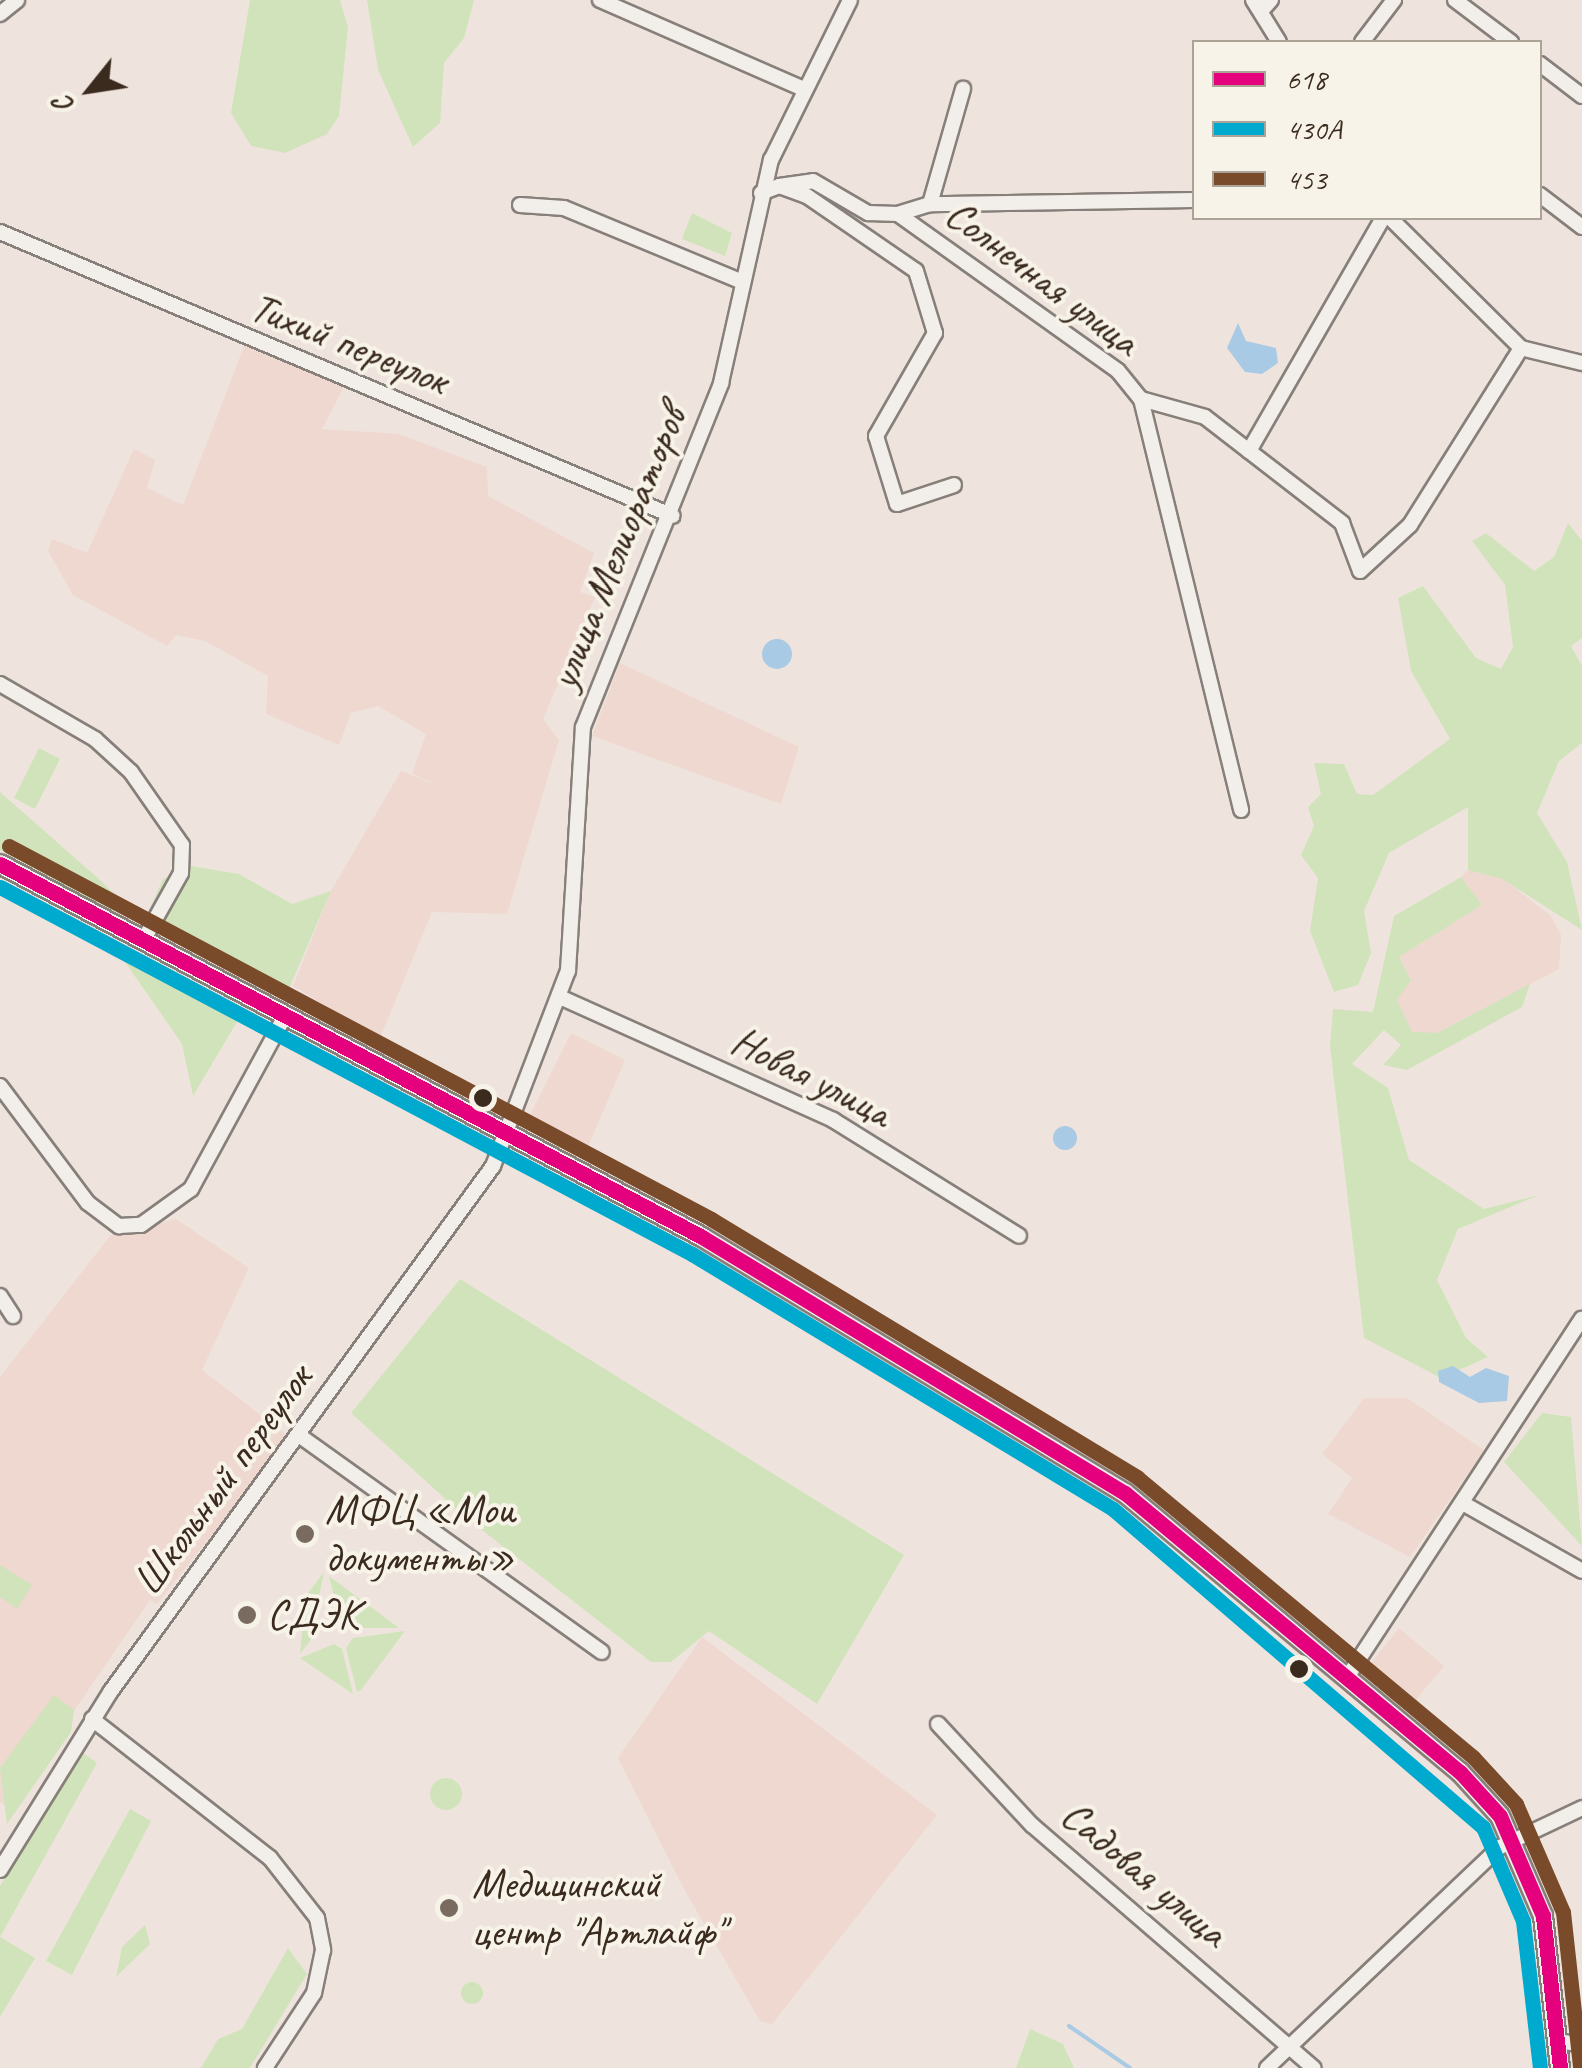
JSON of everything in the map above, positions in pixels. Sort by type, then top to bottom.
[{"type":"main road","points":[[0,864],[812,1299],[1092,1467],[1348,1676],[1482,1793],[1514,1842],[1543,1916],[1560,2068]]},
{"type":"street","points":[[0,14],[17,0]]},
{"type":"street","points":[[600,0],[801,88]]},
{"type":"street","name":"улица Мелиораторов","points":[[507,1134],[562,998],[580,741],[673,516],[721,383],[761,193],[801,88],[850,0]]},
{"type":"street","points":[[1364,40],[1394,0]]},
{"type":"street","points":[[1455,0],[1508,40]]},
{"type":"street","points":[[1262,4],[1277,40]]},
{"type":"street","points":[[1542,66],[1582,96]]},
{"type":"street","points":[[930,204],[963,90]]},
{"type":"street","points":[[761,193],[812,181],[868,213],[898,214]]},
{"type":"street","points":[[779,186],[916,271],[934,332],[876,436],[896,504],[954,485]]},
{"type":"street","points":[[1542,197],[1582,227]]},
{"type":"street","name":"Солнечная улица","points":[[898,214],[930,204],[1192,200]]},
{"type":"street","points":[[520,205],[564,208],[743,282]]},
{"type":"street","name":"Солнечная улица","points":[[898,214],[1118,371],[1140,399]]},
{"type":"street","points":[[1249,451],[1386,220]]},
{"type":"street","points":[[1389,220],[1521,348],[1582,363]]},
{"type":"street","name":"Тихий переулок","points":[[0,232],[673,516]]},
{"type":"street","points":[[1241,810],[1140,399],[1205,417],[1342,523],[1360,571],[1410,525],[1521,348]]},
{"type":"street","points":[[0,684],[95,739],[131,772],[182,846],[180,873],[144,941]]},
{"type":"street","name":"Новая улица","points":[[562,998],[833,1120],[1019,1236]]},
{"type":"street","points":[[0,1086],[88,1202],[119,1226],[141,1225],[191,1190],[284,1018]]},
{"type":"street","name":"Школьный переулок","points":[[0,1870],[92,1719],[300,1436],[507,1134]]},
{"type":"street","points":[[0,1296],[13,1316]]},
{"type":"street","points":[[1348,1676],[1466,1504],[1582,1319]]},
{"type":"street","points":[[300,1436],[602,1652]]},
{"type":"street","points":[[1466,1504],[1582,1571]]},
{"type":"street","points":[[92,1719],[270,1858],[317,1918],[323,1950],[314,1993],[265,2068]]},
{"type":"street","name":"Садовая улица","points":[[938,1724],[1032,1826],[1314,2068]]},
{"type":"street","points":[[1267,2068],[1514,1842],[1582,1808]]},
{"type":"street","points":[[1558,2040],[1582,2044]]},
{"type":"shaded area","points":[[245,344],[347,381],[322,429],[399,434],[487,467],[488,496],[594,553],[580,592],[595,597],[543,719],[559,740],[507,914],[432,912],[380,1038],[293,986],[331,891],[401,771],[449,790],[412,774],[426,734],[378,706],[351,713],[339,745],[266,714],[268,676],[205,641],[176,635],[167,646],[73,595],[48,551],[52,539],[87,553],[134,449],[155,460],[147,488],[183,505]]},
{"type":"shaded area","points":[[620,663],[799,747],[781,804],[592,736]]},
{"type":"shaded area","points":[[1468,870],[1502,878],[1551,916],[1561,935],[1559,969],[1437,1033],[1412,1033],[1396,1000],[1411,979],[1399,957],[1482,905],[1461,877]]},
{"type":"shaded area","points":[[571,1033],[625,1060],[585,1154],[526,1123]]},
{"type":"shaded area","points":[[176,1219],[249,1268],[202,1370],[289,1437],[157,1604],[150,1600],[8,1807],[0,1802],[0,1377],[110,1236]]},
{"type":"shaded area","points":[[1364,1398],[1407,1398],[1484,1450],[1410,1557],[1328,1514],[1352,1478],[1322,1454]]},
{"type":"shaded area","points":[[1399,1628],[1444,1666],[1408,1709],[1368,1667]]},
{"type":"shaded area","points":[[702,1637],[937,1815],[772,2024],[760,2021],[684,1889],[618,1758]]},
{"type":"green space","points":[[250,0],[340,0],[348,28],[339,116],[327,134],[285,153],[251,146],[231,113]]},
{"type":"green space","points":[[367,0],[474,0],[464,38],[444,63],[440,123],[413,147],[378,70]]},
{"type":"green space","points":[[692,213],[732,233],[725,256],[682,239]]},
{"type":"green space","points":[[1568,523],[1582,541],[1582,638],[1571,646],[1582,666],[1582,743],[1559,761],[1537,813],[1567,862],[1582,930],[1502,879],[1468,870],[1468,807],[1389,853],[1364,911],[1371,953],[1358,985],[1334,992],[1310,931],[1318,878],[1301,855],[1314,826],[1308,807],[1321,794],[1314,763],[1344,764],[1357,794],[1373,795],[1450,739],[1411,671],[1398,598],[1423,586],[1476,658],[1501,669],[1513,647],[1505,585],[1472,541],[1486,533],[1534,571],[1554,557]]},
{"type":"green space","points":[[39,748],[60,759],[35,809],[14,798]]},
{"type":"green space","points":[[0,792],[127,906],[113,912],[0,850]]},
{"type":"green space","points":[[191,866],[239,874],[292,904],[331,891],[288,991],[165,930],[151,906],[163,879]]},
{"type":"green space","points":[[1461,877],[1482,905],[1399,957],[1411,980],[1397,1000],[1412,1032],[1437,1033],[1530,984],[1522,1007],[1407,1070],[1383,1065],[1401,1045],[1384,1030],[1352,1064],[1388,1088],[1409,1160],[1484,1209],[1539,1195],[1458,1229],[1437,1280],[1466,1338],[1488,1357],[1441,1378],[1364,1338],[1330,1046],[1333,1009],[1373,1012],[1394,916]]},
{"type":"green space","points":[[79,921],[244,1010],[193,1096],[182,1044],[125,962],[72,933]]},
{"type":"green space","points":[[460,1279],[904,1555],[817,1704],[709,1631],[671,1662],[651,1662],[464,1516],[351,1413]]},
{"type":"green space","points":[[1542,1413],[1571,1417],[1582,1546],[1504,1462]]},
{"type":"green space","points":[[0,1565],[32,1585],[17,1609],[0,1597]]},
{"type":"green space","points":[[324,1572],[310,1641],[300,1654],[305,1597]]},
{"type":"green space","points":[[329,1576],[399,1628],[342,1628]]},
{"type":"green space","points":[[405,1631],[357,1692],[346,1648],[353,1638]]},
{"type":"green space","points":[[334,1644],[342,1649],[353,1694],[300,1658]]},
{"type":"green space","points":[[54,1695],[74,1710],[71,1732],[7,1824],[0,1768]]},
{"type":"green space","points":[[80,1751],[97,1763],[0,1937],[0,1886]]},
{"type":"green space","points":[[446,1778],[457,1783],[462,1794],[457,1805],[446,1810],[435,1805],[430,1794],[435,1783]]},
{"type":"green space","points":[[130,1809],[151,1821],[72,1975],[46,1961]]},
{"type":"green space","points":[[145,1925],[150,1944],[116,1977],[122,1947]]},
{"type":"green space","points":[[0,1937],[35,1958],[0,2017]]},
{"type":"green space","points":[[288,1948],[307,1974],[250,2068],[201,2068],[218,2039],[242,2029]]},
{"type":"green space","points":[[472,1982],[480,1985],[480,2001],[472,2004],[464,2001],[461,1993],[464,1985]]},
{"type":"green space","points":[[1030,2029],[1063,2044],[1074,2068],[1016,2068]]},
{"type":"water","points":[[1238,323],[1246,341],[1276,348],[1278,363],[1262,374],[1245,372],[1227,348]]},
{"type":"water","points":[[777,639],[788,643],[792,654],[788,665],[777,669],[766,665],[762,654],[766,643]]},
{"type":"water","points":[[1065,1126],[1077,1138],[1065,1150],[1053,1138]]},
{"type":"water","points":[[1453,1366],[1470,1377],[1486,1368],[1509,1376],[1507,1401],[1479,1403],[1439,1382],[1438,1371]]},
{"type":"waterway","points":[[1069,2026],[1130,2068]]},
{"type":"transit line","name":"453","points":[[9,846],[711,1219],[1138,1478],[1473,1757],[1516,1804],[1563,1912],[1580,2066]]},
{"type":"transit line","name":"618","points":[[0,864],[702,1237],[1125,1493],[1460,1772],[1500,1816],[1543,1916],[1560,2068]]},
{"type":"transit line","name":"430А","points":[[0,887],[692,1254],[1113,1509],[1483,1827],[1523,1921],[1540,2068]]},
{"type":"place","name":"МФЦ «Мои документы»","points":[[305,1534]]},
{"type":"place","name":"СДЭК","points":[[247,1615]]},
{"type":"place","name":"Медицинский центр \"Артлайф\"","points":[[449,1908]]}]
